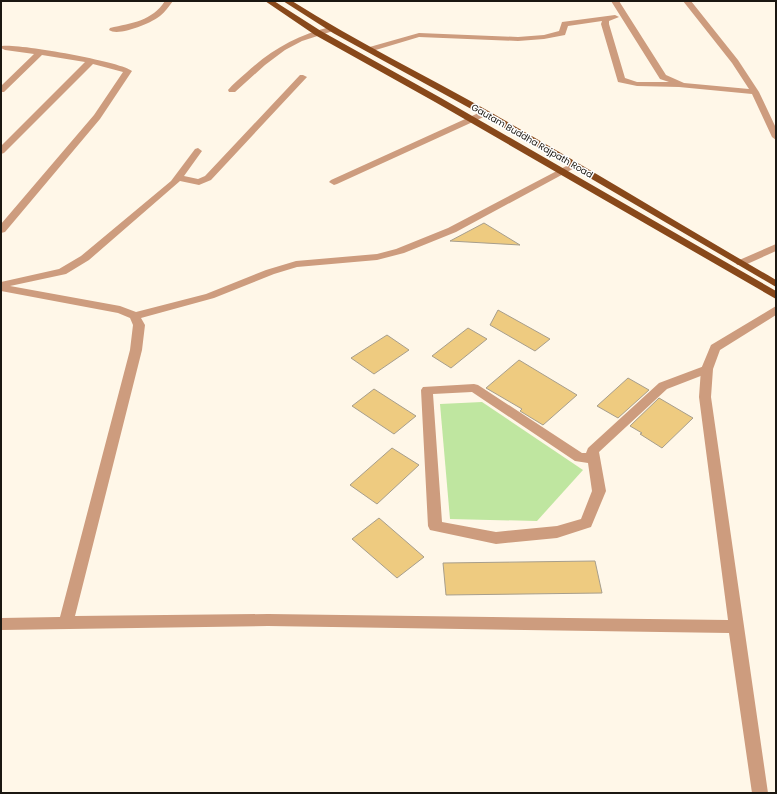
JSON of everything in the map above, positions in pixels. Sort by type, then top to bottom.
[{"type":"highway","points":[[269,1],[318,33],[562,171],[776,296]]},
{"type":"highway","name":"Gautam Buddha Rajpath Road","points":[[287,1],[330,29],[485,113],[776,284]]},
{"type":"street","points":[[113,30],[132,28],[143,24],[154,17],[169,1]]},
{"type":"street","points":[[615,1],[662,77],[682,85]]},
{"type":"street","points":[[687,1],[735,62],[755,92],[776,137]]},
{"type":"street","points":[[369,50],[419,35],[518,39],[544,38],[562,33],[565,24],[624,16]]},
{"type":"street","points":[[612,17],[606,20],[605,24],[621,80],[637,84],[682,85],[755,92]]},
{"type":"street","points":[[232,90],[259,65],[281,48],[298,40],[330,29]]},
{"type":"street","points":[[1,230],[97,117],[128,73],[128,70],[124,68],[42,52],[5,48]]},
{"type":"street","points":[[1,90],[42,52]]},
{"type":"street","points":[[1,151],[90,62]]},
{"type":"street","points":[[177,178],[199,182],[208,178],[303,77]]},
{"type":"street","points":[[334,182],[485,113]]},
{"type":"street","points":[[1,286],[62,272],[72,267],[97,248],[177,178],[198,151]]},
{"type":"street","points":[[1,286],[120,310],[135,316],[210,296],[270,272],[296,264],[377,257],[400,251],[452,230],[575,165]]},
{"type":"street","points":[[740,263],[776,247]]},
{"type":"street","points":[[760,793],[705,396],[707,369],[715,348],[776,310]]},
{"type":"street","points":[[66,623],[136,350],[139,325],[135,316]]},
{"type":"street","points":[[593,458],[580,458],[474,388],[427,390],[435,526],[496,538],[557,532],[586,523],[598,491],[592,451],[663,386],[707,369]]},
{"type":"street","points":[[1,624],[268,620],[736,627]]},
{"type":"green space","points":[[482,402],[583,470],[537,521],[450,519],[440,404]]},
{"type":"building","points":[[484,223],[520,245],[450,241]]},
{"type":"building","points":[[498,310],[550,339],[535,351],[490,325]]},
{"type":"building","points":[[468,328],[487,339],[451,368],[432,356]]},
{"type":"building","points":[[387,335],[409,350],[374,374],[351,358]]},
{"type":"building","points":[[519,360],[577,395],[543,425],[520,411],[522,409],[486,388]]},
{"type":"building","points":[[628,378],[649,390],[618,418],[597,406]]},
{"type":"building","points":[[374,389],[416,416],[394,434],[352,406]]},
{"type":"building","points":[[659,398],[693,418],[662,448],[630,426]]},
{"type":"building","points":[[392,448],[419,465],[377,504],[350,485]]},
{"type":"building","points":[[379,518],[424,557],[397,578],[352,539]]},
{"type":"building","points":[[595,561],[602,593],[446,595],[443,563]]}]
